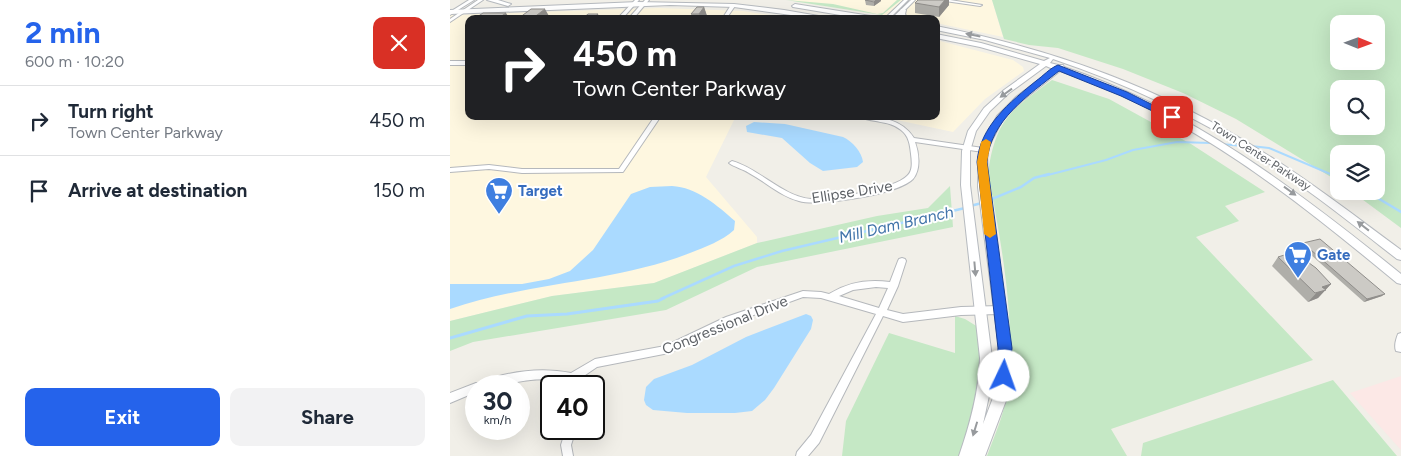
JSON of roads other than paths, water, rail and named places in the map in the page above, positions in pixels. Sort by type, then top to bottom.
[{"type":"main road","points":[[490,0],[508,4]]},
{"type":"main road","points":[[739,0],[797,6],[852,15]]},
{"type":"main road","points":[[452,12],[465,8],[473,2],[508,4],[600,3],[622,12],[621,15]]},
{"type":"main road","points":[[450,6],[465,8],[646,2],[733,6],[802,15]]},
{"type":"main road","points":[[903,10],[903,15]]},
{"type":"main road","name":"Town Center Parkway","points":[[940,29],[988,38],[1054,57],[1132,86],[1227,134],[1275,163],[1401,256]]},
{"type":"main road","name":"Town Center Parkway","points":[[940,37],[1009,52],[1058,68],[1124,94],[1198,131],[1301,200],[1401,280]]},
{"type":"main road","points":[[1009,52],[1030,65],[1029,76]]},
{"type":"main road","points":[[966,456],[983,403],[986,368],[967,192],[967,148],[971,133],[983,114],[1000,97],[1054,57]]},
{"type":"main road","points":[[978,456],[1003,390],[1005,348],[983,187],[983,150],[1000,118],[1019,99],[1067,61]]},
{"type":"street","points":[[473,2],[481,0]]},
{"type":"street","points":[[890,15],[906,0]]},
{"type":"street","points":[[897,15],[913,0]]},
{"type":"street","points":[[940,0],[980,5]]},
{"type":"street","points":[[622,15],[635,2]]},
{"type":"street","points":[[634,15],[646,2]]},
{"type":"street","points":[[727,15],[733,6]]},
{"type":"street","points":[[450,21],[465,8]]},
{"type":"street","points":[[450,63],[465,63]]},
{"type":"street","points":[[450,170],[489,168],[522,171],[621,171],[655,120]]},
{"type":"street","points":[[880,120],[898,124],[907,129],[914,140],[983,150]]},
{"type":"street","name":"Ellipse Drive","points":[[732,163],[744,166],[791,195],[813,201],[878,190],[903,182],[913,175],[915,170],[914,140]]},
{"type":"street","points":[[801,456],[815,439],[882,312],[894,286],[902,261]]},
{"type":"street","points":[[829,298],[852,286],[874,282],[894,286]]},
{"type":"street","name":"Congressional Drive","points":[[582,375],[595,364],[666,350],[728,320],[803,294],[829,298],[903,318],[1000,310]]},
{"type":"street","points":[[1401,338],[1399,348],[1401,348]]},
{"type":"street","points":[[450,398],[465,392]]},
{"type":"street","points":[[568,440],[566,445],[568,456]]},
{"type":"water","points":[[754,122],[785,124],[843,137],[856,147],[861,154],[863,162],[857,167],[823,171],[810,163],[782,138],[747,132],[746,126]]},
{"type":"water","points":[[672,186],[690,190],[714,204],[735,221],[734,230],[707,246],[661,263],[601,277],[510,293],[450,309],[450,284],[522,284],[549,279],[570,271],[593,250],[631,194],[650,187]]},
{"type":"water","points":[[806,314],[811,316],[813,320],[811,329],[774,388],[765,400],[752,411],[687,413],[653,410],[646,405],[644,400],[646,387],[654,379],[692,365],[746,337]]},
{"type":"waterway","name":"Mill Dam Branch","points":[[1044,176],[1106,160],[1133,150],[1177,142],[1211,143]]},
{"type":"waterway","name":"Mill Dam Branch","points":[[1221,144],[1243,146]]},
{"type":"waterway","name":"Mill Dam Branch","points":[[1251,146],[1269,148],[1330,174]]},
{"type":"waterway","name":"Mill Dam Branch","points":[[987,201],[1021,187],[1034,178],[1049,174]]},
{"type":"waterway","name":"Mill Dam Branch","points":[[1381,200],[1401,212]]},
{"type":"waterway","name":"Mill Dam Branch","points":[[970,206],[982,203]]},
{"type":"waterway","name":"Mill Dam Branch","points":[[661,299],[734,266],[782,251],[965,208]]},
{"type":"waterway","name":"Mill Dam Branch","points":[[450,338],[527,316],[567,314],[658,301],[664,298]]},
{"type":"place","name":"Target","points":[[499,215]]},
{"type":"place","name":"Gate","points":[[1298,279]]}]
